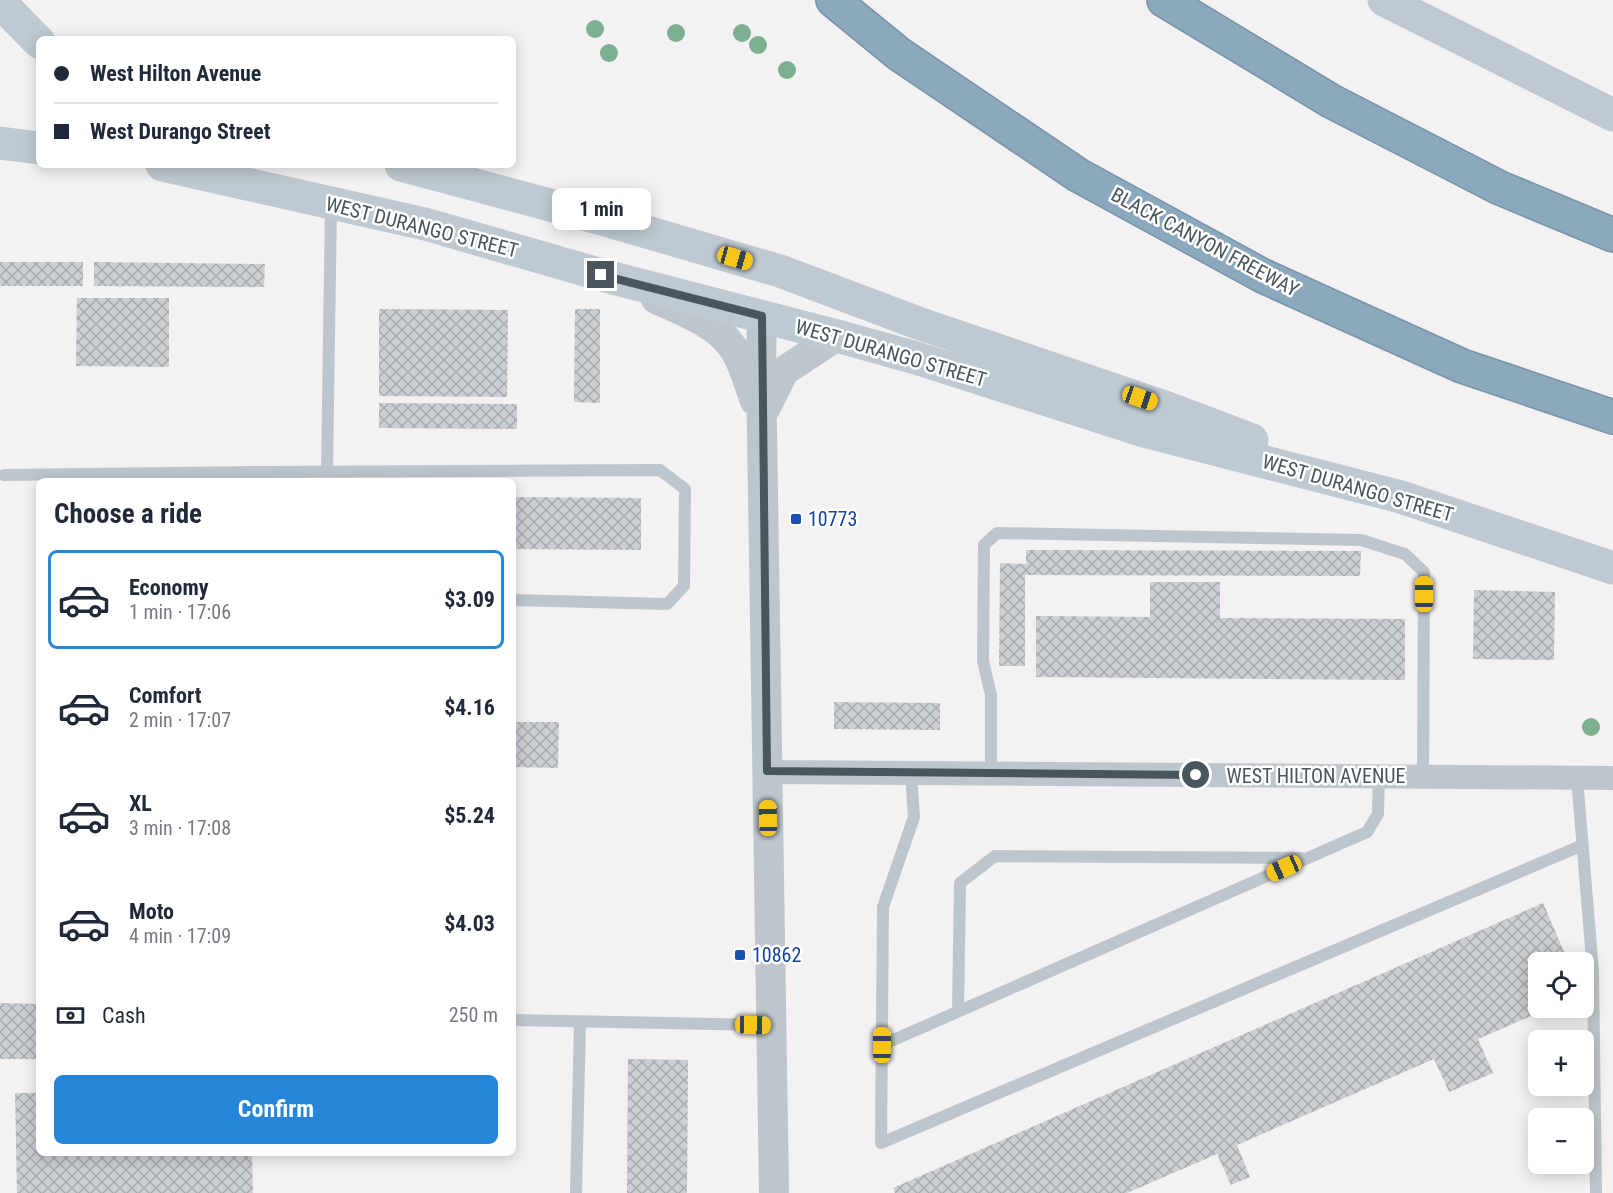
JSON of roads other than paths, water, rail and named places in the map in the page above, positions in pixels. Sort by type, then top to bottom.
[{"type":"highway","name":"BLACK CANYON FREEWAY","points":[[833,0],[899,54],[1078,175],[1263,276],[1462,366],[1613,417]]},
{"type":"highway","points":[[1164,0],[1331,101],[1500,188],[1613,235]]},
{"type":"main road","points":[[0,2],[36,39]]},
{"type":"main road","points":[[1400,4],[1613,115]]},
{"type":"main road","points":[[0,143],[36,148]]},
{"type":"main road","name":"WEST DURANGO STREET","points":[[175,168],[425,224],[609,278],[837,336],[916,358],[1144,431],[1401,496],[1613,568]]},
{"type":"main road","points":[[411,168],[602,219],[780,271],[918,322],[1162,406],[1401,496]]},
{"type":"street","points":[[609,278],[694,316],[730,343],[736,352],[762,418]]},
{"type":"street","points":[[762,316],[774,1193]]},
{"type":"street","points":[[762,418],[778,379],[784,371],[837,336]]},
{"type":"street","name":"WEST HILTON AVENUE","points":[[767,771],[1613,778]]},
{"type":"lane","points":[[327,471],[331,203]]},
{"type":"lane","points":[[4,476],[262,477],[327,471],[660,470],[685,489],[684,586],[667,604],[516,600]]},
{"type":"lane","points":[[991,773],[992,694],[983,661],[984,545],[997,533],[1361,540],[1405,554],[1424,572],[1423,777]]},
{"type":"lane","points":[[911,773],[914,818],[883,907],[881,1143],[1583,845]]},
{"type":"lane","points":[[882,1045],[1367,832],[1378,814],[1378,776]]},
{"type":"lane","points":[[1577,778],[1593,972],[1596,1193]]},
{"type":"lane","points":[[958,1011],[960,883],[995,856],[1306,858]]},
{"type":"lane","points":[[516,1020],[772,1025]]},
{"type":"lane","points":[[576,1193],[580,1022]]},
{"type":"place","name":"10773","points":[[796,519]]},
{"type":"place","name":"10862","points":[[740,955]]}]
